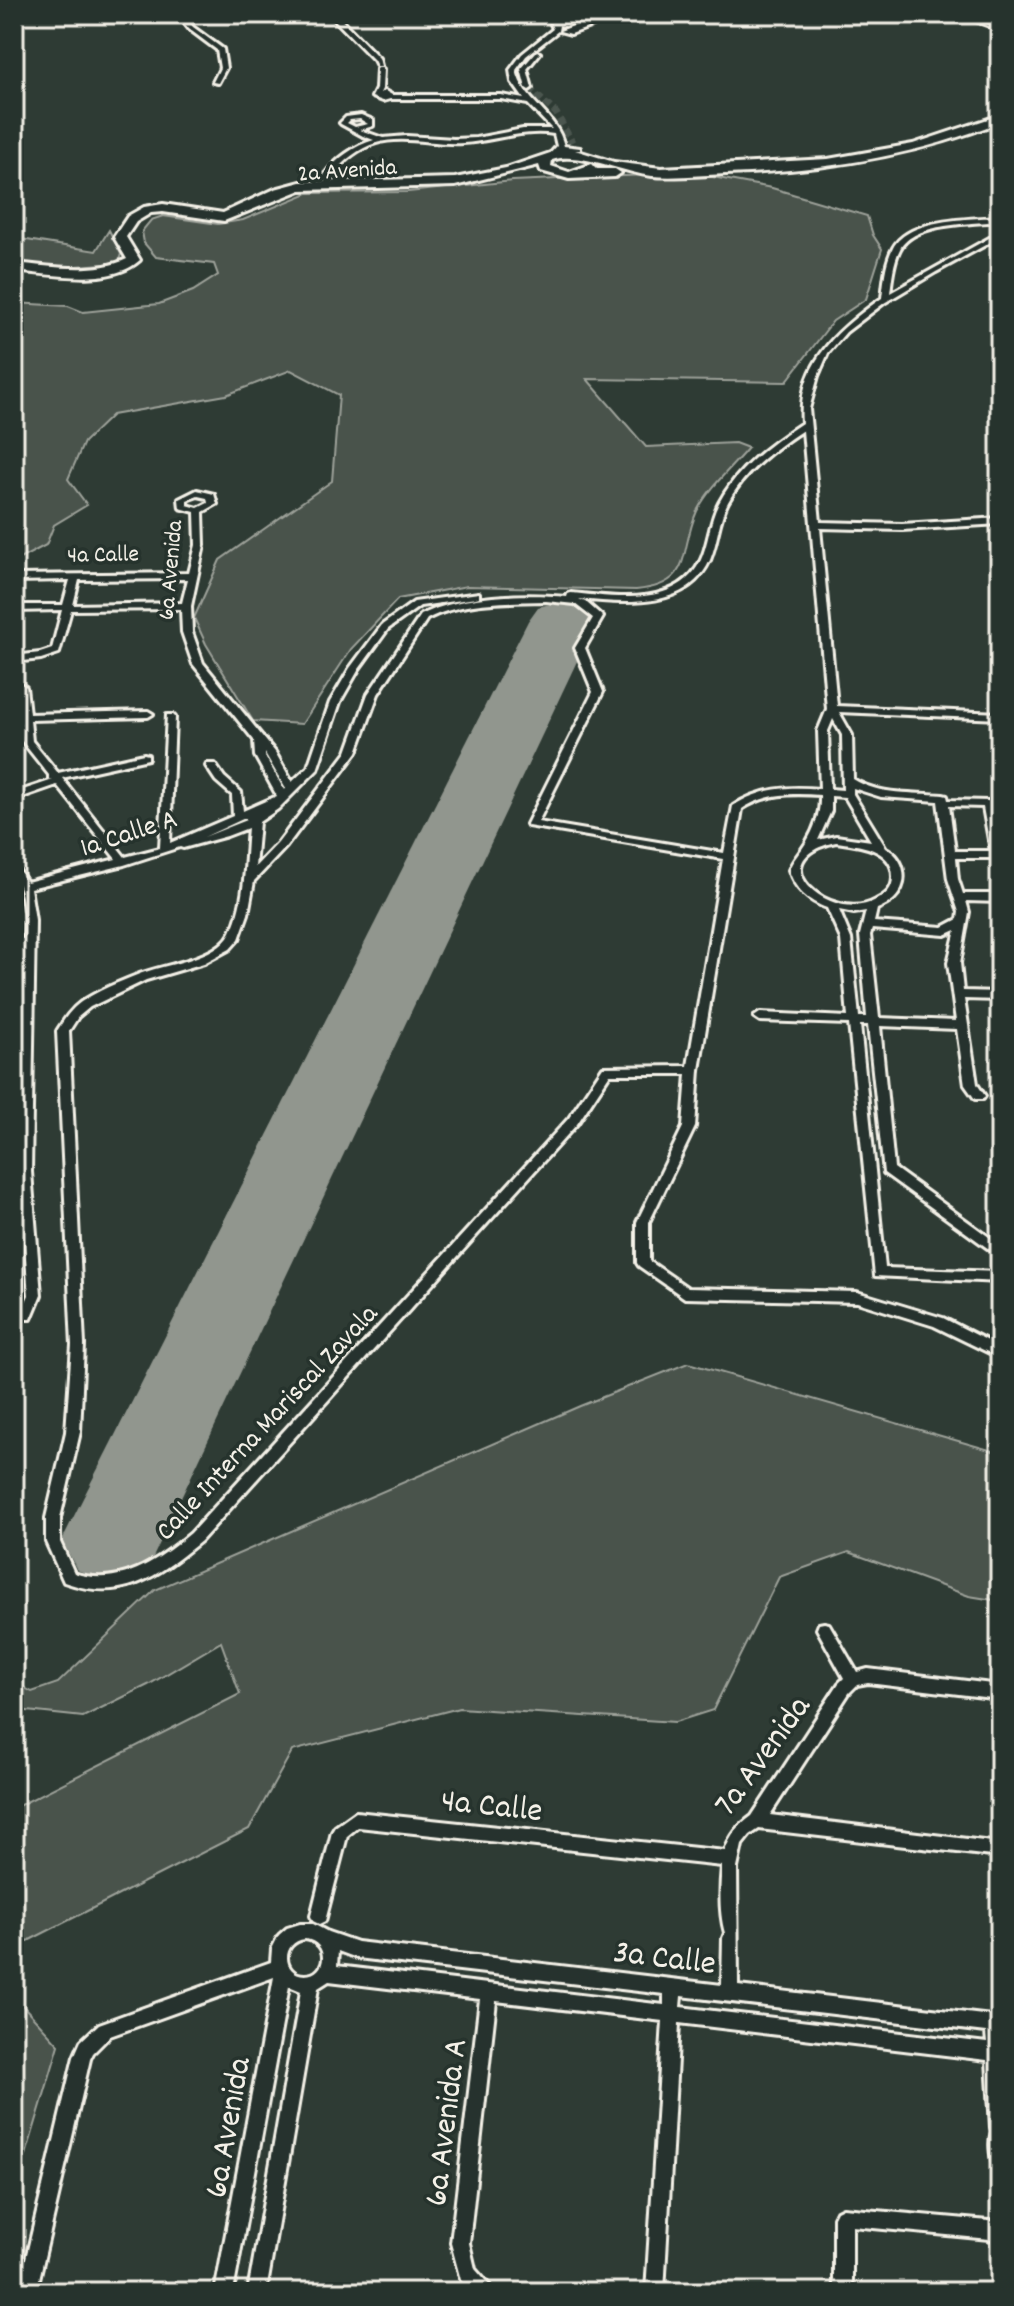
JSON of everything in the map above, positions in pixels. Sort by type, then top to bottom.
[{"type":"highway","points":[[567,23],[619,14]]},
{"type":"highway","points":[[963,14],[1000,26]]},
{"type":"main road","points":[[552,154],[545,168],[553,173],[780,168],[851,160],[922,145],[1000,118]]},
{"type":"main road","name":"2a Avenida","points":[[14,269],[117,267],[134,260],[120,237],[132,219],[144,211],[163,208],[224,217],[279,192],[329,184],[455,182],[509,171],[552,154],[583,154]]},
{"type":"main road","points":[[583,154],[627,168],[662,172]]},
{"type":"main road","points":[[582,173],[594,164],[583,154]]},
{"type":"main road","name":"2a Avenida","points":[[14,269],[98,273],[136,266],[144,258],[132,244],[130,235],[142,219],[154,213],[223,220],[287,195],[312,190],[440,186],[553,173]]},
{"type":"street","points":[[180,14],[197,33],[220,49],[223,68],[216,82]]},
{"type":"street","points":[[332,14],[377,59],[389,97]]},
{"type":"street","points":[[548,15],[567,23]]},
{"type":"street","points":[[529,88],[523,74],[526,64],[567,23]]},
{"type":"street","points":[[552,154],[557,132],[549,116],[532,103],[516,84],[514,67],[524,55],[567,23]]},
{"type":"street","points":[[364,146],[381,67]]},
{"type":"street","points":[[532,103],[501,97],[389,97],[343,123],[368,136],[389,139],[465,141],[540,130],[557,132]]},
{"type":"street","points":[[357,117],[370,124]]},
{"type":"street","points":[[353,129],[370,124]]},
{"type":"street","points":[[329,184],[327,178],[332,169],[364,146],[389,139]]},
{"type":"street","points":[[572,142],[583,154]]},
{"type":"street","points":[[885,301],[896,249],[902,241],[931,227],[1000,219]]},
{"type":"street","points":[[832,709],[823,731],[826,811],[809,848],[796,862],[796,879],[809,895],[832,906],[872,907],[892,896],[901,881],[897,863],[881,849],[848,794],[847,735],[832,709],[805,409],[815,370],[828,347],[852,324],[885,301],[1000,234]]},
{"type":"street","points":[[287,793],[313,768],[335,702],[355,668],[385,627],[400,613],[417,604],[478,594],[625,600],[668,594],[696,576],[706,559],[717,516],[739,478],[760,457],[805,425]]},
{"type":"street","name":"6a Avenida","points":[[199,511],[200,545],[186,606],[187,632],[198,664],[259,740],[260,756],[287,793]]},
{"type":"street","points":[[816,525],[902,527],[1000,521]]},
{"type":"street","name":"4a Calle","points":[[14,578],[193,576]]},
{"type":"street","points":[[14,659],[56,651],[75,578]]},
{"type":"street","points":[[249,880],[282,845],[352,752],[373,694],[424,617],[433,610],[479,602],[578,602],[598,617],[580,648],[598,692],[532,824],[729,857]]},
{"type":"street","points":[[14,608],[186,606]]},
{"type":"street","points":[[18,688],[27,741],[55,780],[124,862]]},
{"type":"street","points":[[832,709],[1000,716]]},
{"type":"street","points":[[23,717],[148,714]]},
{"type":"street","points":[[165,850],[170,717]]},
{"type":"street","points":[[14,743],[27,741]]},
{"type":"street","points":[[14,797],[55,780],[144,757]]},
{"type":"street","points":[[211,766],[237,794],[245,816],[249,880]]},
{"type":"street","points":[[848,780],[863,791],[943,798],[950,854],[964,912],[954,963],[971,1085],[979,1096]]},
{"type":"street","points":[[848,794],[777,791],[746,801],[737,808],[693,1070],[689,1127],[643,1222],[643,1263],[685,1293],[857,1297],[938,1322],[1000,1353]]},
{"type":"street","name":"1a Calle A","points":[[24,886],[165,850],[245,816],[275,808],[287,793]]},
{"type":"street","points":[[943,803],[988,804],[995,812],[999,856],[950,854]]},
{"type":"street","points":[[809,848],[836,839],[867,843],[881,849]]},
{"type":"street","points":[[14,871],[24,886],[30,920],[19,1172],[35,1295],[26,1315]]},
{"type":"street","name":"Calle Interna Mariscal Zavala","points":[[249,880],[243,914],[235,936],[226,946],[200,960],[142,977],[86,1004],[74,1014],[63,1031],[78,1345],[73,1432],[53,1518],[53,1542],[69,1578],[84,1585],[103,1586],[150,1572],[196,1537],[573,1121],[607,1070],[693,1070]]},
{"type":"street","points":[[960,897],[1000,898]]},
{"type":"street","points":[[832,906],[846,939],[879,1273],[1000,1277]]},
{"type":"street","points":[[872,907],[865,935],[888,1170],[1000,1252]]},
{"type":"street","points":[[868,925],[945,931],[963,921]]},
{"type":"street","points":[[14,942],[30,943]]},
{"type":"street","points":[[958,995],[1000,996]]},
{"type":"street","points":[[760,1017],[962,1025]]},
{"type":"street","points":[[824,1629],[853,1680],[868,1676],[1000,1692]]},
{"type":"street","name":"7a Avenida","points":[[730,1993],[729,1859],[737,1837],[757,1821],[844,1688],[853,1680]]},
{"type":"street","name":"4a Calle","points":[[319,1916],[340,1832],[356,1819],[729,1859]]},
{"type":"street","points":[[757,1821],[1000,1850]]},
{"type":"street","points":[[305,1931],[325,1939],[331,1952],[318,1977],[296,1982],[281,1970],[280,1951],[289,1937],[305,1931]]},
{"type":"street","name":"3a Calle","points":[[325,1939],[357,1950],[997,2025]]},
{"type":"street","points":[[27,2292],[82,2057],[95,2038],[105,2030],[281,1970]]},
{"type":"street","name":"6a Avenida","points":[[224,2292],[281,1970]]},
{"type":"street","name":"6a Avenida","points":[[257,2292],[318,1977]]},
{"type":"street","name":"3a Calle","points":[[318,1977],[489,1992],[998,2053]]},
{"type":"street","points":[[655,2292],[673,1986]]},
{"type":"street","name":"6a Avenida A","points":[[484,2292],[467,2274],[462,2259],[460,2228],[489,1992]]},
{"type":"street","points":[[997,2025],[1000,2159]]},
{"type":"street","points":[[843,2292],[843,2217],[1000,2231]]},
{"type":"shaded area","points":[[691,173],[772,188],[867,216],[873,235],[882,249],[866,299],[833,321],[786,382],[587,379],[646,447],[735,443],[748,448],[714,486],[697,511],[682,564],[668,581],[636,590],[467,586],[398,599],[351,649],[302,724],[253,721],[206,644],[194,618],[220,560],[332,481],[339,395],[291,370],[226,395],[112,415],[84,442],[68,479],[87,505],[54,525],[46,545],[14,562],[14,303],[68,306],[83,312],[159,304],[193,291],[218,275],[214,264],[156,257],[144,243],[142,231],[151,220],[163,216],[218,224],[243,220],[308,193],[408,192],[513,181]]},
{"type":"shaded area","points":[[109,230],[121,254],[118,263],[49,268],[14,263],[14,238],[96,251]]},
{"type":"shaded area","points":[[688,1363],[1000,1453],[1000,1601],[969,1596],[849,1552],[779,1577],[713,1710],[675,1722],[459,1708],[292,1751],[249,1829],[14,1948],[14,1808],[240,1694],[221,1642],[148,1685],[83,1717],[18,1710],[14,1682],[32,1692],[58,1683],[155,1590],[580,1406]]},
{"type":"shaded area","points":[[14,1996],[59,2045],[14,2195]]},
{"type":"runway","points":[[112,1540],[562,621]]},
{"type":"tunnel","points":[[529,88],[556,113],[572,142]]}]
